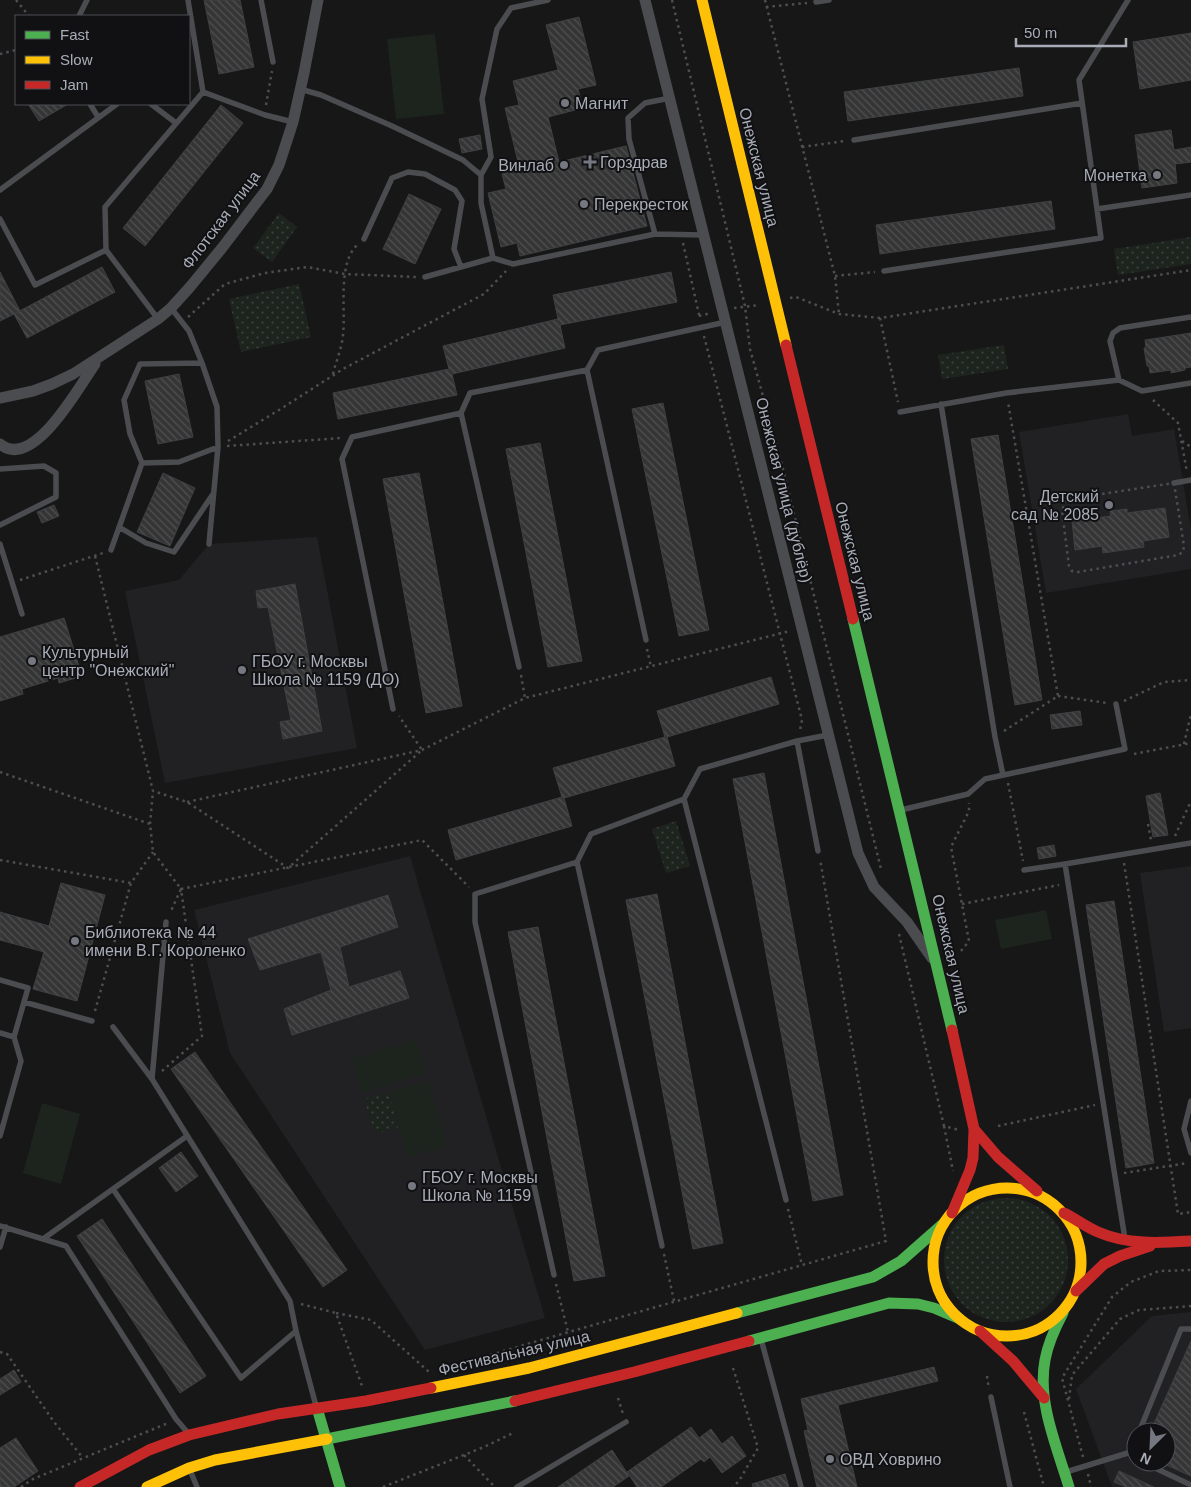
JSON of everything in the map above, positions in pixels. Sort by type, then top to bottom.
[{"type":"main road","name":"Онежская улица","points":[[702,0],[937,965],[974,1129],[973,1158],[970,1170],[952,1213]]},
{"type":"main road","name":"Онежская улица","points":[[974,1129],[998,1157],[1043,1196]]},
{"type":"main road","points":[[960,1319],[947,1306],[939,1292],[935,1278],[934,1256],[938,1238],[944,1224],[952,1213],[972,1196],[994,1188],[1022,1189],[1043,1196],[1062,1212],[1104,1235],[1126,1242],[1191,1241]]},
{"type":"main road","points":[[1062,1212],[1077,1236],[1082,1265],[1074,1293],[1054,1330],[1046,1352],[1043,1382],[1045,1399],[1069,1487]]},
{"type":"main road","name":"Фестивальная улица","points":[[80,1487],[149,1450],[189,1435],[269,1416],[366,1401],[529,1368],[870,1278],[883,1273],[893,1266],[944,1224]]},
{"type":"main road","points":[[1074,1293],[1104,1264],[1120,1256],[1158,1243]]},
{"type":"main road","points":[[147,1487],[189,1468],[215,1460],[536,1397],[863,1309],[907,1301],[926,1304],[960,1319],[978,1330],[1013,1361],[1045,1399]]},
{"type":"main road","points":[[978,1330],[996,1334],[1016,1335],[1035,1330],[1050,1322],[1066,1307]]},
{"type":"main road","points":[[317,1408],[340,1487]]},
{"type":"street","name":"Флотская улица","points":[[0,398],[34,391],[73,374],[158,319],[171,308],[222,248],[268,188],[278,165],[300,89],[318,0]]},
{"type":"street","name":"Онежская улица (дублёр)","points":[[645,0],[858,853],[874,887],[907,922],[937,965]]},
{"type":"street","name":"Флотская улица","points":[[0,444],[9,449],[16,449],[36,441],[57,419],[99,358]]},
{"type":"lane","points":[[80,15],[87,0]]},
{"type":"lane","points":[[188,0],[203,92]]},
{"type":"lane","points":[[261,0],[273,62]]},
{"type":"lane","points":[[493,258],[481,203],[481,175],[491,157],[482,99],[497,29],[511,8],[548,0]]},
{"type":"lane","points":[[816,2],[829,0]]},
{"type":"lane","points":[[884,271],[1101,238],[1079,80],[1128,0]]},
{"type":"lane","points":[[300,89],[321,95],[392,126],[463,160],[481,175]]},
{"type":"lane","points":[[203,92],[265,115],[292,122]]},
{"type":"lane","points":[[158,319],[106,250],[105,207],[203,92]]},
{"type":"lane","points":[[655,234],[629,139],[628,118],[645,103],[671,98]]},
{"type":"lane","points":[[854,140],[1082,103]]},
{"type":"lane","points":[[91,105],[98,117]]},
{"type":"lane","points":[[0,190],[116,105]]},
{"type":"lane","points":[[152,105],[176,123]]},
{"type":"lane","points":[[364,239],[392,178],[408,172],[425,174],[455,190],[462,201],[454,249],[461,267]]},
{"type":"lane","points":[[1097,209],[1191,195]]},
{"type":"lane","points":[[0,219],[35,285],[106,250]]},
{"type":"lane","points":[[425,277],[493,258],[512,264],[655,234],[704,235]]},
{"type":"lane","points":[[171,308],[189,331],[217,407],[218,447],[209,544]]},
{"type":"lane","points":[[1119,380],[1110,342],[1113,333],[1120,328],[1191,317]]},
{"type":"lane","points":[[646,640],[587,370],[598,350],[726,322]]},
{"type":"lane","points":[[111,550],[142,463],[130,434],[124,400],[140,364],[202,363]]},
{"type":"lane","points":[[519,667],[461,413],[470,393],[587,370]]},
{"type":"lane","points":[[900,412],[1006,393],[1119,380],[1142,391],[1191,383]]},
{"type":"lane","points":[[941,404],[995,737],[1006,777]]},
{"type":"lane","points":[[394,709],[342,459],[352,437],[461,413]]},
{"type":"lane","points":[[142,463],[179,462],[218,447]]},
{"type":"lane","points":[[0,469],[44,466],[56,473],[56,497],[0,524]]},
{"type":"lane","points":[[1174,483],[1190,480]]},
{"type":"lane","points":[[119,527],[146,543],[174,552],[214,492]]},
{"type":"lane","points":[[0,544],[22,614]]},
{"type":"lane","points":[[899,810],[968,794],[985,780],[1006,777],[1125,749],[1116,704]]},
{"type":"lane","points":[[662,1246],[577,862],[591,834],[684,799],[700,769],[828,734]]},
{"type":"lane","points":[[797,741],[818,851]]},
{"type":"lane","points":[[684,799],[786,1200]]},
{"type":"lane","points":[[1024,870],[1191,844]]},
{"type":"lane","points":[[554,1275],[476,922],[475,894],[577,862]]},
{"type":"lane","points":[[1065,864],[1126,1242]]},
{"type":"lane","points":[[152,1079],[166,922]]},
{"type":"lane","points":[[0,980],[28,988],[14,1036],[21,1061],[0,1136]]},
{"type":"lane","points":[[24,1002],[92,1021]]},
{"type":"lane","points":[[113,1027],[152,1079],[290,1301],[317,1408]]},
{"type":"lane","points":[[0,1033],[14,1036]]},
{"type":"lane","points":[[1191,1101],[1184,1129],[1191,1153]]},
{"type":"lane","points":[[43,1239],[187,1136]]},
{"type":"lane","points":[[113,1189],[241,1378],[296,1330]]},
{"type":"lane","points":[[0,1247],[3,1226],[66,1246],[176,1419],[189,1435]]},
{"type":"lane","points":[[1143,1422],[1181,1330],[1191,1329]]},
{"type":"lane","points":[[761,1337],[801,1487]]},
{"type":"lane","points":[[991,1397],[1010,1487]]},
{"type":"lane","points":[[517,1487],[626,1422]]},
{"type":"lane","points":[[1065,1472],[1126,1456]]},
{"type":"lane","points":[[189,1468],[197,1487]]},
{"type":"lane","points":[[1163,1472],[1191,1485]]},
{"type":"path","points":[[16,0],[28,15]]},
{"type":"path","points":[[672,0],[745,306],[750,349],[782,466],[882,871]]},
{"type":"path","points":[[765,0],[835,276],[839,314]]},
{"type":"path","points":[[766,7],[816,2]]},
{"type":"path","points":[[0,54],[15,50]]},
{"type":"path","points":[[265,115],[273,62]]},
{"type":"path","points":[[802,146],[854,140]]},
{"type":"path","points":[[681,235],[702,327],[802,720],[797,741]]},
{"type":"path","points":[[333,375],[343,336],[345,274],[350,251],[364,239]]},
{"type":"path","points":[[218,447],[333,375],[484,294],[512,264]]},
{"type":"path","points":[[182,322],[225,284],[265,273],[307,267],[345,274],[425,277]]},
{"type":"path","points":[[790,298],[796,297],[839,314],[880,318],[1191,270]]},
{"type":"path","points":[[835,276],[884,271]]},
{"type":"path","points":[[880,318],[900,412]]},
{"type":"path","points":[[1142,391],[1178,423],[1190,480]]},
{"type":"path","points":[[1006,393],[1058,696]]},
{"type":"path","points":[[218,447],[352,437]]},
{"type":"path","points":[[1182,441],[1191,447]]},
{"type":"path","points":[[1174,483],[1184,546],[1183,552],[1178,555],[1078,572],[1072,571],[1069,566],[1062,511],[1065,502],[1069,499],[1174,483]]},
{"type":"path","points":[[12,583],[111,550]]},
{"type":"path","points":[[95,556],[153,791],[150,824],[153,852],[181,889],[202,1036],[152,1079]]},
{"type":"path","points":[[187,802],[422,750],[525,698],[802,628]]},
{"type":"path","points":[[646,640],[651,667]]},
{"type":"path","points":[[519,667],[525,698]]},
{"type":"path","points":[[995,737],[1058,696],[1116,704],[1164,682],[1191,680]]},
{"type":"path","points":[[394,709],[422,750]]},
{"type":"path","points":[[1184,744],[1191,714]]},
{"type":"path","points":[[288,868],[422,750]]},
{"type":"path","points":[[0,772],[150,824]]},
{"type":"path","points":[[1006,777],[1024,870]]},
{"type":"path","points":[[153,791],[187,802],[288,868]]},
{"type":"path","points":[[961,951],[969,941],[951,847],[969,811],[968,794]]},
{"type":"path","points":[[1171,847],[1191,801]]},
{"type":"path","points":[[1148,824],[1152,850]]},
{"type":"path","points":[[181,889],[422,840],[475,894]]},
{"type":"path","points":[[448,1368],[886,1241],[818,851]]},
{"type":"path","points":[[92,1021],[131,883],[153,852]]},
{"type":"path","points":[[1123,854],[1178,1214],[1191,1212]]},
{"type":"path","points":[[0,860],[131,883]]},
{"type":"path","points":[[962,904],[1068,883]]},
{"type":"path","points":[[166,922],[181,889]]},
{"type":"path","points":[[899,932],[954,1172]]},
{"type":"path","points":[[998,1126],[1104,1103]]},
{"type":"path","points":[[944,1126],[960,1130]]},
{"type":"path","points":[[1115,1174],[1191,1163]]},
{"type":"path","points":[[786,1200],[802,1265]]},
{"type":"path","points":[[662,1246],[674,1302]]},
{"type":"path","points":[[1091,1487],[1062,1378],[1112,1297],[1131,1282],[1159,1271],[1191,1270]]},
{"type":"path","points":[[554,1275],[568,1332]]},
{"type":"path","points":[[290,1301],[371,1320],[430,1373]]},
{"type":"path","points":[[1069,1401],[1072,1375],[1120,1319],[1139,1310],[1191,1306]]},
{"type":"path","points":[[336,1313],[363,1388],[356,1389]]},
{"type":"path","points":[[0,1352],[7,1354],[54,1422],[83,1458]]},
{"type":"path","points":[[733,1368],[758,1448],[740,1481],[733,1487]]},
{"type":"path","points":[[618,1398],[626,1422]]},
{"type":"path","points":[[1024,1412],[1044,1487]]},
{"type":"path","points":[[383,1487],[484,1447],[513,1432]]},
{"type":"path","points":[[464,1455],[495,1487]]},
{"type":"path","points":[[21,1487],[33,1479]]},
{"type":"shaded area","points":[[435,34],[444,114],[396,119],[387,39]]},
{"type":"shaded area","points":[[279,213],[297,227],[272,262],[253,248]]},
{"type":"shaded area","points":[[1191,237],[1191,264],[1118,275],[1114,249]]},
{"type":"shaded area","points":[[299,284],[311,337],[241,352],[229,299]]},
{"type":"shaded area","points":[[1004,345],[1008,369],[942,379],[938,355]]},
{"type":"shaded area","name":"Детский сад № 2085","points":[[1128,414],[1132,436],[1174,429],[1191,529],[1191,569],[1046,593],[1019,432]]},
{"type":"shaded area","name":"ГБОУ г. Москвы Школа № 1159 (ДО)","points":[[317,537],[357,748],[165,783],[125,591],[179,580],[209,544]]},
{"type":"shaded area","points":[[676,821],[690,866],[666,873],[652,829]]},
{"type":"shaded area","name":"ГБОУ г. Москвы Школа № 1159","points":[[410,856],[545,1318],[425,1350],[230,1053],[194,910]]},
{"type":"shaded area","points":[[1191,866],[1191,1028],[1164,1032],[1140,873]]},
{"type":"shaded area","points":[[1046,910],[1052,939],[1001,949],[995,920]]},
{"type":"shaded area","points":[[416,1040],[426,1073],[362,1092],[352,1058]]},
{"type":"shaded area","points":[[428,1081],[447,1146],[408,1157],[389,1092]]},
{"type":"shaded area","points":[[389,1092],[399,1127],[375,1134],[364,1099]]},
{"type":"shaded area","points":[[42,1103],[80,1114],[61,1184],[23,1173]]},
{"type":"shaded area","points":[[1006,1198],[1030,1203],[1050,1216],[1063,1236],[1068,1260],[1063,1284],[1050,1304],[1030,1317],[1006,1322],[982,1317],[962,1304],[949,1284],[944,1260],[949,1236],[962,1216],[982,1203]]},
{"type":"shaded area","points":[[1191,1312],[1191,1487],[1112,1487],[1076,1389],[1152,1316]]},
{"type":"building","points":[[204,0],[240,0],[254,67],[219,74]]},
{"type":"building","points":[[579,17],[596,85],[578,89],[583,108],[548,117],[559,162],[626,146],[647,226],[520,256],[517,243],[501,247],[488,193],[506,189],[502,174],[520,170],[505,108],[519,105],[513,81],[558,70],[546,25]]},
{"type":"building","points":[[1191,33],[1191,80],[1140,89],[1133,42]]},
{"type":"building","points":[[1019,68],[1023,96],[848,121],[844,92]]},
{"type":"building","points":[[29,105],[66,105],[39,121]]},
{"type":"building","points":[[221,105],[243,123],[145,246],[123,228]]},
{"type":"building","points":[[1171,130],[1174,150],[1191,147],[1191,162],[1175,164],[1177,183],[1142,188],[1135,135]]},
{"type":"building","points":[[480,135],[482,149],[462,153],[459,139]]},
{"type":"building","points":[[409,194],[441,209],[415,264],[383,249]]},
{"type":"building","points":[[1051,201],[1055,229],[880,254],[876,225]]},
{"type":"building","points":[[102,267],[115,292],[27,338],[14,314]]},
{"type":"building","points":[[0,272],[20,311],[0,321]]},
{"type":"building","points":[[671,272],[677,302],[560,325],[565,348],[452,374],[457,395],[338,419],[333,393],[449,369],[443,346],[558,319],[553,295]]},
{"type":"building","points":[[1191,333],[1191,367],[1171,373],[1171,370],[1150,373],[1144,348],[1146,348],[1145,340]]},
{"type":"building","points":[[179,374],[193,437],[158,444],[145,381]]},
{"type":"building","points":[[663,403],[709,630],[679,636],[632,409]]},
{"type":"building","points":[[998,435],[1042,700],[1015,705],[971,439]]},
{"type":"building","points":[[540,443],[582,661],[548,667],[506,449]]},
{"type":"building","points":[[163,473],[195,488],[170,546],[137,532]]},
{"type":"building","points":[[419,473],[462,706],[426,713],[383,479]]},
{"type":"building","points":[[54,505],[59,516],[42,523],[37,512]]},
{"type":"building","points":[[1165,508],[1169,537],[1143,541],[1144,547],[1103,553],[1102,546],[1075,550],[1072,521],[1111,516],[1110,511],[1127,509],[1127,513]]},
{"type":"building","points":[[295,584],[322,731],[283,739],[280,722],[291,720],[268,607],[258,608],[256,591]]},
{"type":"building","points":[[64,618],[82,676],[59,683],[58,678],[22,689],[23,694],[0,701],[0,637]]},
{"type":"building","points":[[771,677],[779,704],[667,737],[675,766],[564,798],[572,826],[456,860],[448,830],[562,797],[553,768],[665,737],[657,711]]},
{"type":"building","points":[[1080,711],[1082,725],[1052,729],[1050,715]]},
{"type":"building","points":[[764,773],[843,1195],[813,1201],[733,779]]},
{"type":"building","points":[[1160,793],[1168,835],[1153,837],[1146,796]]},
{"type":"building","points":[[1054,845],[1056,856],[1039,859],[1037,848]]},
{"type":"building","name":"Библиотека № 44 имени В.Г. Короленко","points":[[61,883],[105,895],[77,1001],[33,989],[44,952],[0,940],[0,912],[49,926]]},
{"type":"building","points":[[657,894],[723,1243],[693,1249],[626,900]]},
{"type":"building","points":[[388,895],[398,927],[340,947],[349,987],[400,971],[409,998],[292,1035],[284,1009],[331,990],[321,952],[260,970],[248,939]]},
{"type":"building","points":[[1114,901],[1154,1163],[1126,1168],[1086,905]]},
{"type":"building","points":[[538,927],[605,1276],[574,1281],[508,932]]},
{"type":"building","points":[[195,1052],[347,1270],[323,1287],[171,1069]]},
{"type":"building","points":[[181,1152],[198,1176],[176,1192],[159,1168]]},
{"type":"building","points":[[102,1219],[206,1376],[180,1393],[77,1236]]},
{"type":"building","points":[[1191,1341],[1191,1476],[1176,1469],[1176,1422],[1155,1422]]},
{"type":"building","points":[[934,1367],[938,1381],[838,1405],[857,1487],[817,1487],[804,1431],[808,1430],[801,1399]]},
{"type":"building","points":[[14,1370],[21,1382],[0,1395],[0,1379]]},
{"type":"building","points":[[691,1427],[699,1438],[711,1429],[722,1444],[732,1436],[746,1456],[722,1473],[710,1457],[704,1462],[701,1459],[661,1487],[637,1487],[627,1472]]},
{"type":"building","points":[[16,1438],[38,1471],[14,1487],[0,1487],[0,1448]]},
{"type":"building","points":[[612,1450],[629,1476],[613,1487],[558,1487]]},
{"type":"building","points":[[1119,1471],[1154,1487],[1126,1487],[1114,1482]]},
{"type":"building","points":[[785,1474],[789,1487],[753,1487],[752,1484]]},
{"type":"traffic: fast","points":[[853,619],[952,1030]]},
{"type":"traffic: fast","points":[[737,1313],[873,1277],[901,1261],[943,1224]]},
{"type":"traffic: fast","points":[[749,1341],[889,1303],[918,1304],[934,1308],[960,1319]]},
{"type":"traffic: fast","points":[[1063,1313],[1046,1354],[1043,1376],[1046,1408],[1069,1487]]},
{"type":"traffic: fast","points":[[327,1439],[515,1401]]},
{"type":"traffic: fast","points":[[317,1408],[340,1487]]},
{"type":"traffic: slow","points":[[702,0],[786,345]]},
{"type":"traffic: slow","points":[[1007,1188],[1035,1194],[1059,1210],[1075,1234],[1081,1262],[1075,1290],[1059,1314],[1035,1330],[1007,1336],[979,1330],[955,1314],[939,1290],[933,1262],[939,1234],[955,1210],[979,1194],[1007,1188]]},
{"type":"traffic: slow","points":[[431,1388],[529,1368],[737,1313]]},
{"type":"traffic: slow","points":[[147,1487],[189,1468],[215,1460],[327,1439]]},
{"type":"traffic: jam","points":[[786,345],[853,619]]},
{"type":"traffic: jam","points":[[952,1030],[974,1129],[973,1158],[970,1170],[952,1213]]},
{"type":"traffic: jam","points":[[974,1129],[998,1157],[1037,1191]]},
{"type":"traffic: jam","points":[[1064,1213],[1094,1230],[1121,1239],[1155,1242],[1191,1241]]},
{"type":"traffic: jam","points":[[1076,1291],[1104,1264],[1120,1256],[1150,1246]]},
{"type":"traffic: jam","points":[[980,1331],[1013,1361],[1044,1398]]},
{"type":"traffic: jam","points":[[515,1401],[749,1341]]},
{"type":"traffic: jam","points":[[80,1487],[149,1450],[189,1435],[278,1414],[366,1401],[431,1388]]},
{"type":"place","name":"Магнит","points":[[565,103]]},
{"type":"place","name":"Горздрав","points":[[590,162]]},
{"type":"place","name":"Винлаб","points":[[564,165]]},
{"type":"place","name":"Монетка","points":[[1157,175]]},
{"type":"place","name":"Перекресток","points":[[584,204]]},
{"type":"place","name":"Детский сад № 2085","points":[[1109,505]]},
{"type":"place","name":"Культурный центр \"Онежский\"","points":[[32,661]]},
{"type":"place","name":"ГБОУ г. Москвы Школа № 1159 (ДО)","points":[[242,670]]},
{"type":"place","name":"Библиотека № 44 имени В.Г. Короленко","points":[[75,941]]},
{"type":"place","name":"ГБОУ г. Москвы Школа № 1159","points":[[412,1186]]},
{"type":"place","name":"ОВД Ховрино","points":[[830,1459]]}]
